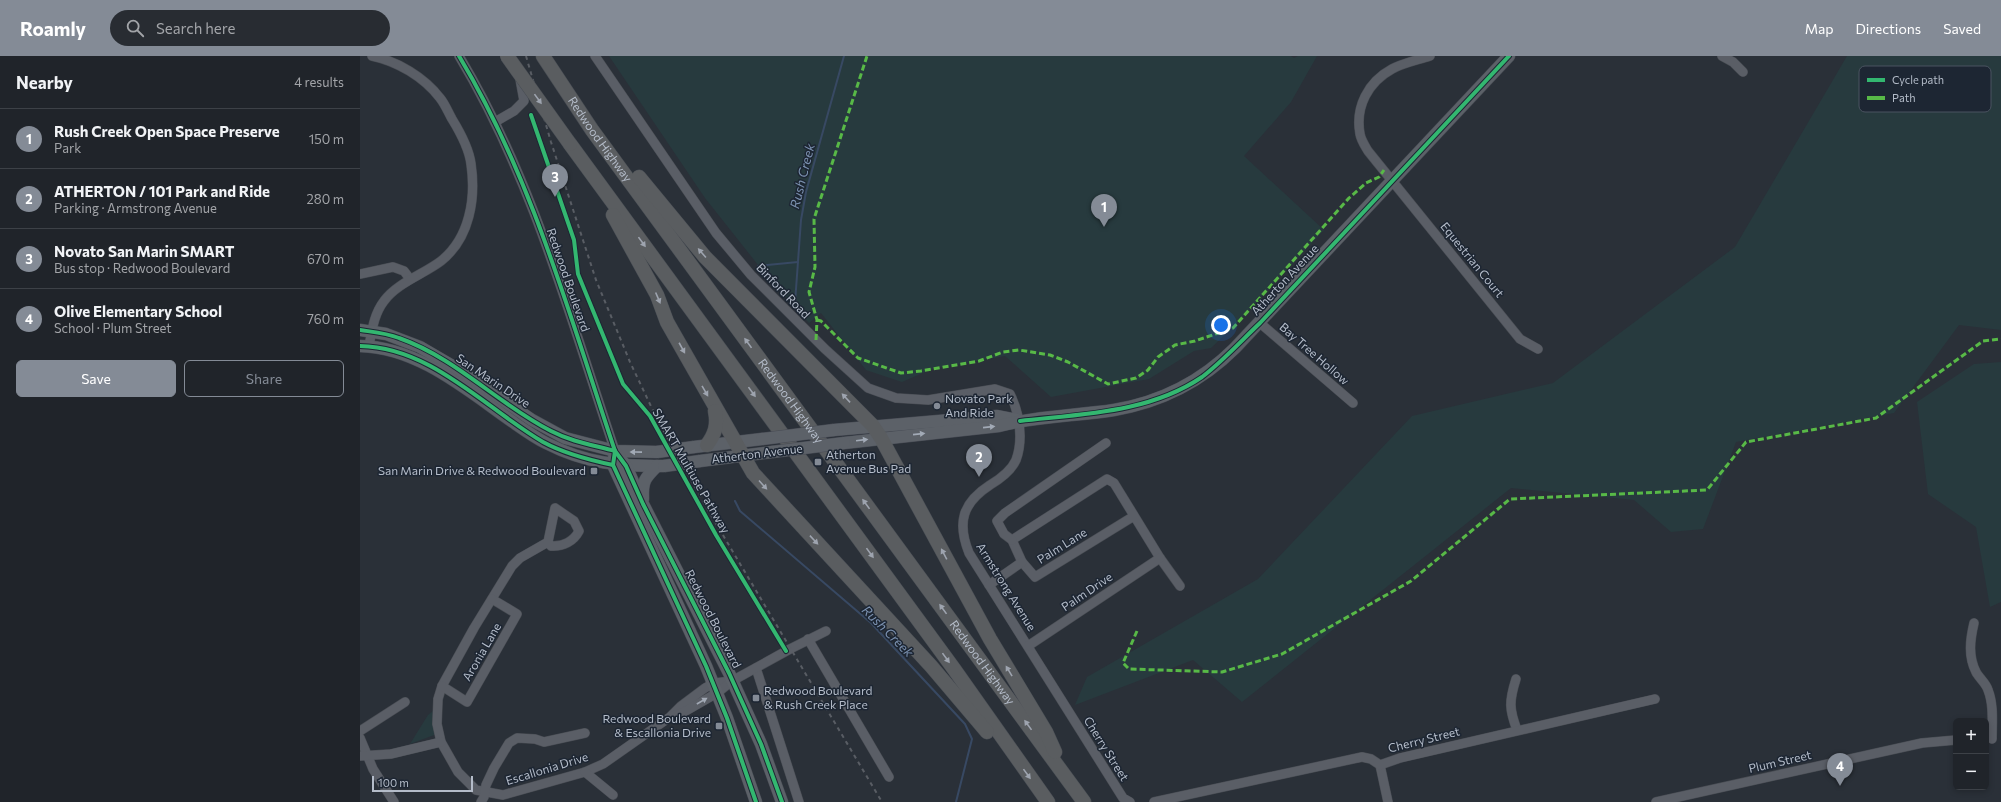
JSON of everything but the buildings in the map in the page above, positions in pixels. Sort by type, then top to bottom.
[{"type":"highway","points":[[507,56],[954,669],[1010,751],[1048,802]]},
{"type":"highway","name":"Redwood Highway","points":[[546,61],[592,130],[1084,802]]},
{"type":"highway","points":[[613,158],[638,176],[715,267],[873,426],[881,438],[990,639],[1046,732],[1068,779]]},
{"type":"highway","points":[[586,165],[657,295],[667,322],[714,407],[753,473],[931,666],[987,732],[1010,751]]},
{"type":"highway","points":[[700,446],[712,438],[717,425],[714,407]]},
{"type":"main road","name":"Atherton Avenue","points":[[613,465],[661,466],[881,438],[998,426],[1020,421],[1113,410],[1139,405],[1185,387],[1202,376],[1226,356],[1260,323],[1509,56]]},
{"type":"main road","name":"San Marin Drive","points":[[366,331],[399,338],[441,358],[551,431],[583,444],[615,451]]},
{"type":"main road","name":"San Marin Drive","points":[[364,346],[388,348],[438,371],[544,442],[583,458],[613,465]]},
{"type":"main road","name":"Atherton Avenue","points":[[615,451],[657,452],[834,430],[997,416],[1020,421]]},
{"type":"main road","name":"Redwood Boulevard","points":[[615,451],[613,465],[716,688],[756,802]]},
{"type":"main road","name":"Redwood Boulevard","points":[[615,451],[626,466],[643,504],[732,681],[761,744],[782,802]]},
{"type":"main road","points":[[643,504],[642,487],[645,478],[661,466]]},
{"type":"street","points":[[364,346],[366,331],[385,299],[410,279],[442,260],[460,239],[470,217],[472,192],[471,163],[461,134],[440,98],[416,74],[381,58],[372,56]]},
{"type":"street","name":"Redwood Boulevard","points":[[459,56],[495,122],[549,255],[615,451]]},
{"type":"street","points":[[495,122],[514,111],[524,101],[523,89],[514,56]]},
{"type":"street","name":"Binford Road","points":[[595,56],[716,233],[751,275],[825,349],[868,388],[896,398],[928,400],[995,390],[1010,394],[1020,421]]},
{"type":"street","name":"Equestrian Court","points":[[1430,56],[1393,68],[1378,77],[1365,94],[1358,114],[1360,136],[1368,151],[1520,339],[1538,349]]},
{"type":"street","points":[[1722,56],[1733,62],[1743,72]]},
{"type":"street","points":[[360,274],[393,267],[404,271],[410,279]]},
{"type":"street","name":"Bay Tree Hollow","points":[[1260,323],[1353,403]]},
{"type":"street","name":"Armstrong Avenue","points":[[1020,421],[1020,445],[1016,460],[1002,478],[980,492],[969,504],[964,515],[962,527],[964,540],[969,553],[1065,707]]},
{"type":"street","name":"Palm Lane","points":[[1106,443],[997,521],[1004,534],[1012,540],[1022,562],[1036,577],[1134,516]]},
{"type":"street","points":[[1012,540],[1107,478],[1114,483],[1160,558],[1180,586]]},
{"type":"street","name":"Escallonia Drive","points":[[548,542],[520,558],[512,566],[442,686],[438,699],[437,724],[441,742],[458,772],[476,790],[503,794],[585,772],[603,764],[670,717],[681,706],[705,688],[716,688],[732,681],[808,639],[826,631]]},
{"type":"street","name":"Palm Drive","points":[[1028,646],[1160,558]]},
{"type":"street","points":[[989,585],[1022,562]]},
{"type":"street","name":"Aronia Lane","points":[[442,686],[467,702],[517,614],[492,599]]},
{"type":"street","points":[[1974,623],[1970,638],[1970,656],[1976,673],[1988,688],[1991,701],[1993,739]]},
{"type":"street","points":[[808,639],[889,777]]},
{"type":"street","points":[[756,668],[798,802]]},
{"type":"street","points":[[1516,679],[1510,698],[1510,711],[1517,730]]},
{"type":"street","name":"Cherry Street","points":[[1154,802],[1178,799],[1362,757],[1371,759],[1380,764],[1517,730],[1655,700]]},
{"type":"street","points":[[360,731],[405,702]]},
{"type":"street","name":"Cherry Street","points":[[1065,707],[1123,798],[1130,802]]},
{"type":"street","points":[[481,802],[486,785],[509,743],[516,738],[535,739],[544,742],[585,733]]},
{"type":"street","points":[[360,738],[363,756],[394,802]]},
{"type":"street","name":"Plum Street","points":[[1656,802],[1922,743],[1953,740]]},
{"type":"street","points":[[363,756],[391,754],[441,742]]},
{"type":"street","points":[[1380,764],[1388,802]]},
{"type":"street","points":[[585,772],[613,795]]},
{"type":"green space","points":[[609,56],[1291,56],[1294,58],[1298,56],[1317,56],[1291,102],[1244,156],[1324,230],[1238,322],[1211,348],[1194,351],[1149,379],[1051,397],[1005,356],[932,369],[902,382],[866,370],[821,313],[809,323],[766,275],[705,198]]},
{"type":"green space","points":[[1847,56],[2001,56],[2001,330],[1959,325],[1894,413],[1736,442],[1703,529],[1671,532],[1634,500],[1511,488],[1242,702],[1193,660],[1075,705],[1087,677],[1258,579],[1412,416],[1553,383],[1735,247]]},
{"type":"green space","points":[[2001,362],[2001,602],[1990,607],[1976,527],[1928,494],[1917,402],[1974,364]]},
{"type":"green space","points":[[434,710],[434,735],[410,744],[428,715]]},
{"type":"waterway","name":"Rush Creek","points":[[795,303],[801,220],[806,192],[844,56]]},
{"type":"waterway","points":[[758,266],[798,262]]},
{"type":"waterway","name":"Rush Creek","points":[[735,501],[740,511],[871,623],[965,724],[972,739],[956,802]]},
{"type":"railway","points":[[526,56],[551,142],[596,280],[630,362],[658,421],[708,510],[882,802]]},
{"type":"marked path","points":[[816,340],[817,320],[809,292],[815,267],[814,219],[867,56]]},
{"type":"marked path","points":[[817,320],[821,321],[858,358],[901,373],[979,361],[1003,352],[1019,350],[1050,355],[1068,362],[1108,384],[1136,378],[1148,370],[1158,357],[1175,345],[1195,341],[1233,328],[1349,198],[1366,183],[1379,177],[1384,170]]},
{"type":"marked path","points":[[1137,631],[1123,663],[1129,669],[1222,672],[1282,654],[1411,581],[1510,499],[1707,490],[1746,442],[1876,418],[1983,341],[2001,339]]},
{"type":"cycle path","points":[[459,56],[485,102],[529,199],[548,249],[615,451],[626,466],[643,504],[729,673],[761,744],[782,802]]},
{"type":"cycle path","points":[[1020,421],[1114,410],[1137,405],[1182,389],[1202,377],[1225,358],[1260,323],[1509,56]]},
{"type":"cycle path","name":"SMART Multiuse Pathway","points":[[531,115],[574,240],[578,274],[623,384],[650,416],[716,535],[786,651]]},
{"type":"cycle path","points":[[360,330],[389,335],[420,347],[458,369],[513,408],[551,431],[575,441],[615,451]]},
{"type":"cycle path","points":[[360,346],[386,349],[410,357],[434,368],[543,442],[577,456],[613,465]]},
{"type":"cycle path","points":[[615,451],[613,465],[706,666],[727,718],[756,802]]},
{"type":"place","name":"Novato San Marin SMART","points":[[555,197]]},
{"type":"place","name":"Rush Creek Open Space Preserve","points":[[1104,227]]},
{"type":"place","name":"Novato Park And Ride","points":[[937,406]]},
{"type":"place","name":"Atherton Avenue Bus Pad","points":[[818,462]]},
{"type":"place","name":"San Marin Drive & Redwood Boulevard","points":[[594,471]]},
{"type":"place","name":"ATHERTON / 101 Park and Ride","points":[[979,477]]},
{"type":"place","name":"Redwood Boulevard & Rush Creek Place","points":[[756,698]]},
{"type":"place","name":"Redwood Boulevard & Escallonia Drive","points":[[719,726]]},
{"type":"place","name":"Olive Elementary School","points":[[1840,786]]}]
